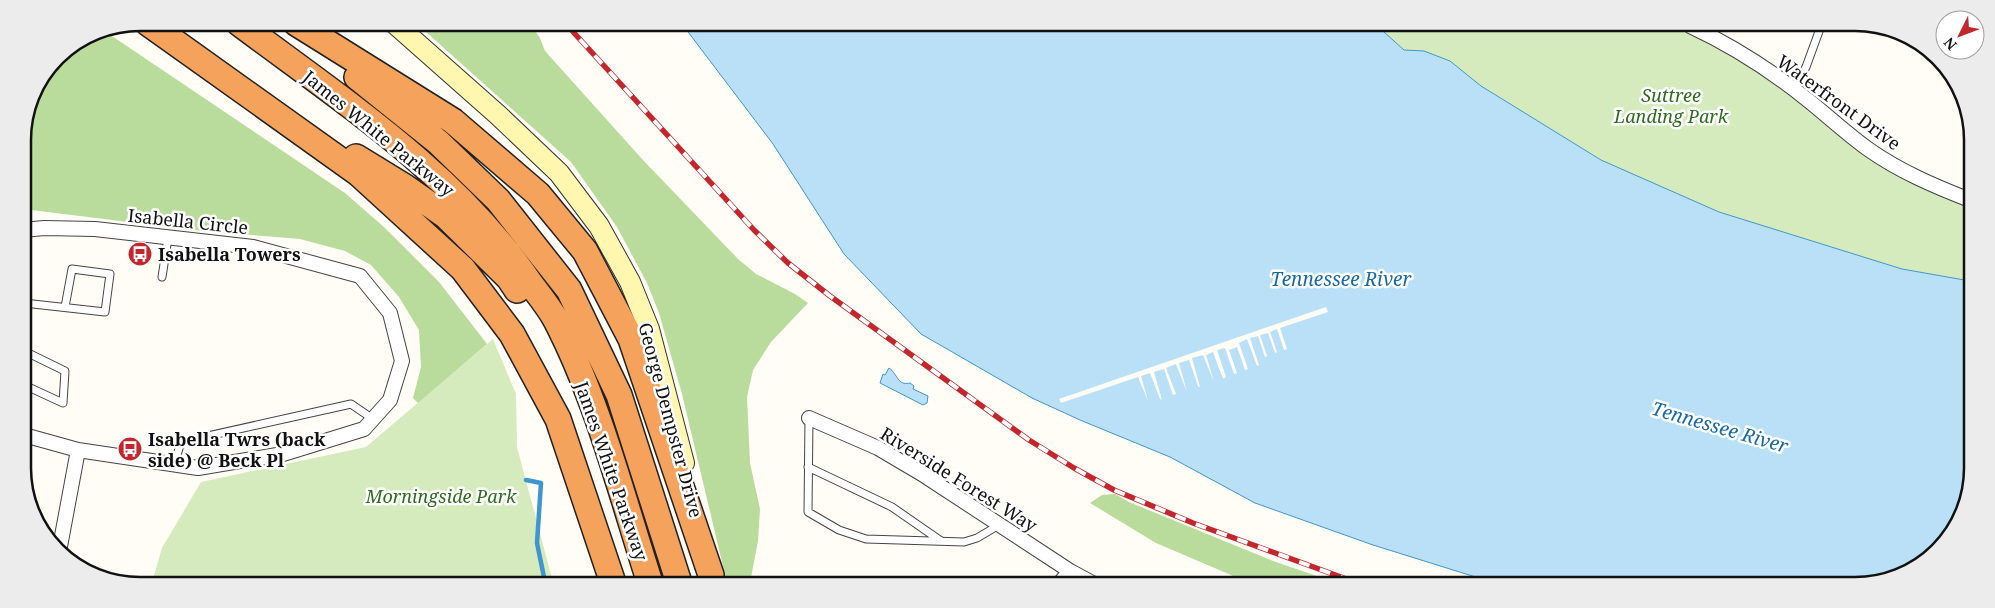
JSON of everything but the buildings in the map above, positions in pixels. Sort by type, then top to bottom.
[{"type":"highway","points":[[160,31],[358,173],[462,269],[512,334],[558,419],[611,577]]},
{"type":"highway","name":"James White Parkway","points":[[250,31],[367,119],[432,172],[488,227],[520,268],[555,319],[593,405],[648,577]]},
{"type":"highway","name":"James White Parkway","points":[[294,31],[355,76],[438,142],[498,200],[569,290],[619,395],[677,577]]},
{"type":"highway","points":[[309,31],[453,121],[538,194],[585,252],[631,339],[711,577]]},
{"type":"highway","points":[[260,103],[377,169],[446,216],[509,278],[593,405]]},
{"type":"main road","name":"George Dempster Drive","points":[[403,31],[498,115],[559,173],[599,226],[630,282],[649,329],[712,577]]},
{"type":"street","name":"Waterfront Drive","points":[[1699,31],[1794,90],[1867,148],[1889,163],[1912,176],[1964,198]]},
{"type":"street","name":"Isabella Circle","points":[[31,229],[95,230],[253,247],[360,276],[390,313],[402,361],[390,400],[364,429],[283,454],[198,468],[78,450],[31,437]]},
{"type":"street","name":"Riverside Forest Way","points":[[809,418],[878,448],[922,474],[1081,577]]},
{"type":"street","points":[[61,542],[78,450]]},
{"type":"street","points":[[1064,577],[1070,571]]},
{"type":"lane","points":[[1794,90],[1806,67],[1819,31]]},
{"type":"lane","points":[[162,277],[168,238]]},
{"type":"lane","points":[[31,303],[105,312],[110,274],[72,269],[65,307]]},
{"type":"lane","points":[[31,354],[65,371],[63,403],[31,388]]},
{"type":"lane","points":[[174,465],[181,442],[351,404],[373,419]]},
{"type":"lane","points":[[809,418],[808,512],[839,530],[866,539],[964,542],[977,538],[1000,525]]},
{"type":"lane","points":[[808,468],[892,507],[942,542]]},
{"type":"green space","points":[[425,31],[535,31],[545,51],[642,159],[738,259],[756,274],[795,294],[808,303],[771,342],[753,370],[747,397],[750,463],[760,509],[758,541],[751,577],[726,577],[682,394],[659,313],[647,283],[617,227],[571,162]]},
{"type":"green space","name":"Suttree Landing Park","points":[[1699,31],[1721,43],[1867,149],[1964,197],[1964,280],[1902,269],[1719,212],[1601,160],[1481,86],[1450,61],[1424,51],[1404,50],[1384,32]]},
{"type":"green space","points":[[111,35],[345,193],[385,228],[439,282],[487,344],[418,403],[413,398],[421,367],[419,330],[399,297],[371,265],[345,251],[300,239],[193,230],[31,210],[31,133],[35,112],[46,86],[58,68],[68,58],[86,46]]},
{"type":"green space","name":"Morningside Park","points":[[493,339],[516,394],[517,447],[552,577],[153,577],[162,548],[201,482],[366,447]]},
{"type":"green space","points":[[1115,494],[1129,502],[1273,561],[1320,577],[1234,577],[1156,543],[1090,503],[1102,495]]},
{"type":"water","name":"Tennessee River","points":[[687,31],[1383,31],[1404,50],[1424,51],[1450,61],[1481,86],[1601,160],[1719,212],[1902,269],[1964,280],[1964,468],[1958,503],[1945,528],[1927,550],[1909,562],[1876,575],[1862,577],[1476,577],[1373,545],[1255,503],[1170,457],[1032,398],[921,334],[844,254],[773,144]]},
{"type":"water","points":[[889,368],[902,383],[910,383],[914,386],[913,389],[928,396],[927,403],[923,405],[880,383],[883,374],[885,375]]},
{"type":"pier","points":[[1326,307],[1328,312],[1280,328],[1287,349],[1284,350],[1277,329],[1270,332],[1277,352],[1275,353],[1268,333],[1260,335],[1267,356],[1265,357],[1258,336],[1250,338],[1259,365],[1257,366],[1247,339],[1239,343],[1248,369],[1245,370],[1237,347],[1229,350],[1237,373],[1234,374],[1225,348],[1217,350],[1226,377],[1223,379],[1213,352],[1206,355],[1214,382],[1203,355],[1192,358],[1200,387],[1189,360],[1179,363],[1187,392],[1176,364],[1166,368],[1176,394],[1173,395],[1164,369],[1154,372],[1162,400],[1150,373],[1141,376],[1148,401],[1138,377],[1061,403],[1059,399]]},
{"type":"waterway","points":[[526,480],[541,483],[537,543],[544,577]]},
{"type":"railway","points":[[572,31],[754,230],[788,263],[830,296],[1029,440],[1114,490],[1193,523],[1341,577]]},
{"type":"place","name":"Isabella Towers","points":[[140,254]]},
{"type":"place","name":"Isabella Twrs (back side) @ Beck Pl","points":[[130,449]]}]
